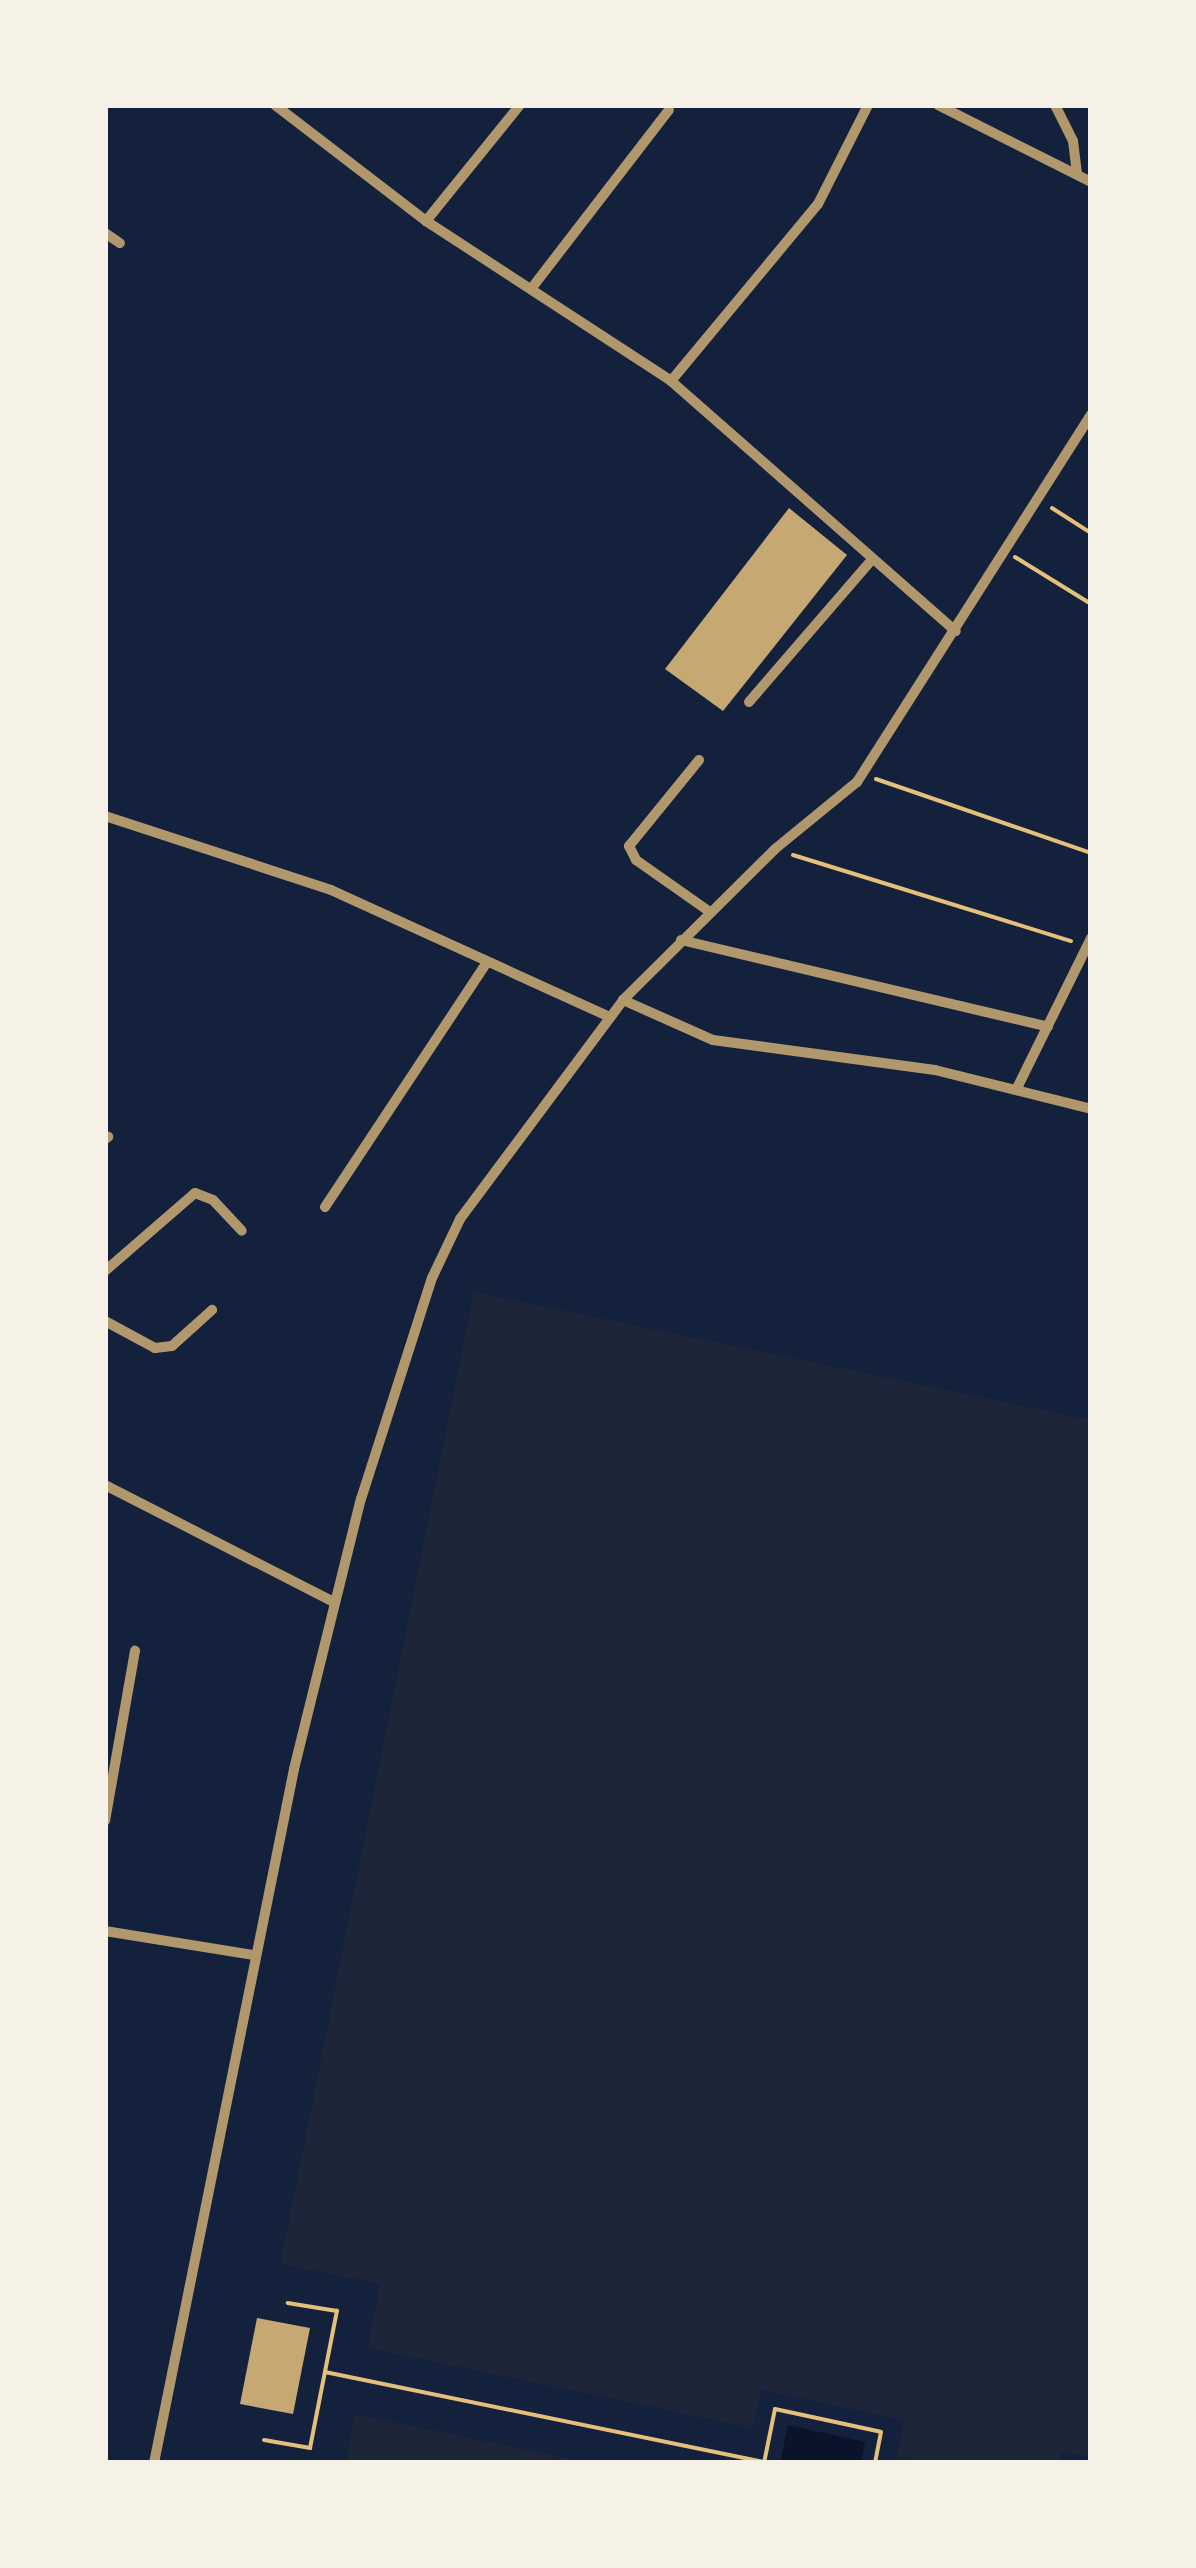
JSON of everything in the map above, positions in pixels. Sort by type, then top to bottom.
[{"type":"street","points":[[274,105],[426,221],[671,381],[870,562],[956,631]]},
{"type":"street","points":[[426,221],[520,105]]},
{"type":"street","points":[[671,381],[818,204],[868,105]]},
{"type":"street","points":[[938,105],[1091,182]]},
{"type":"street","points":[[1055,105],[1073,141],[1076,174]]},
{"type":"street","points":[[531,288],[670,110]]},
{"type":"street","points":[[105,233],[120,244]]},
{"type":"street","points":[[154,2463],[254,1955],[334,1602],[392,1394],[446,1248],[460,1218],[622,1000],[774,849],[862,774],[1091,414]]},
{"type":"street","points":[[749,702],[870,562]]},
{"type":"street","points":[[699,760],[629,846],[636,860],[710,912]]},
{"type":"street","points":[[105,816],[332,890],[610,1017]]},
{"type":"street","points":[[680,940],[1048,1027]]},
{"type":"street","points":[[1018,1086],[1089,942]]},
{"type":"street","points":[[325,1208],[487,962]]},
{"type":"street","points":[[622,1000],[713,1040],[748,1048],[876,1060],[1018,1086],[1091,1108]]},
{"type":"street","points":[[105,1272],[194,1193],[214,1200],[242,1231]]},
{"type":"street","points":[[105,1321],[155,1348],[172,1346],[212,1310]]},
{"type":"street","points":[[105,1484],[334,1602]]},
{"type":"street","points":[[105,1821],[135,1652]]},
{"type":"street","points":[[105,1931],[254,1955]]},
{"type":"path","points":[[1039,500],[1091,533]]},
{"type":"path","points":[[1006,552],[1091,604]]},
{"type":"path","points":[[862,774],[1091,853]]},
{"type":"path","points":[[774,849],[1089,942]]},
{"type":"path","points":[[264,2440],[310,2448],[337,2311],[288,2302]]},
{"type":"path","points":[[325,2372],[764,2462],[775,2410],[882,2432],[875,2463]]},
{"type":"shaded area","points":[[474,1292],[1091,1420],[1091,2458],[1061,2451],[1058,2463],[922,2463],[897,2458],[904,2420],[761,2390],[753,2428],[368,2348],[380,2284],[280,2264]]},
{"type":"shaded area","points":[[355,2414],[591,2463],[345,2463]]},
{"type":"shaded area","points":[[788,2425],[865,2442],[861,2463],[780,2463]]},
{"type":"building","points":[[789,508],[847,555],[723,711],[665,669]]},
{"type":"building","points":[[257,2318],[310,2328],[293,2414],[240,2404]]}]
